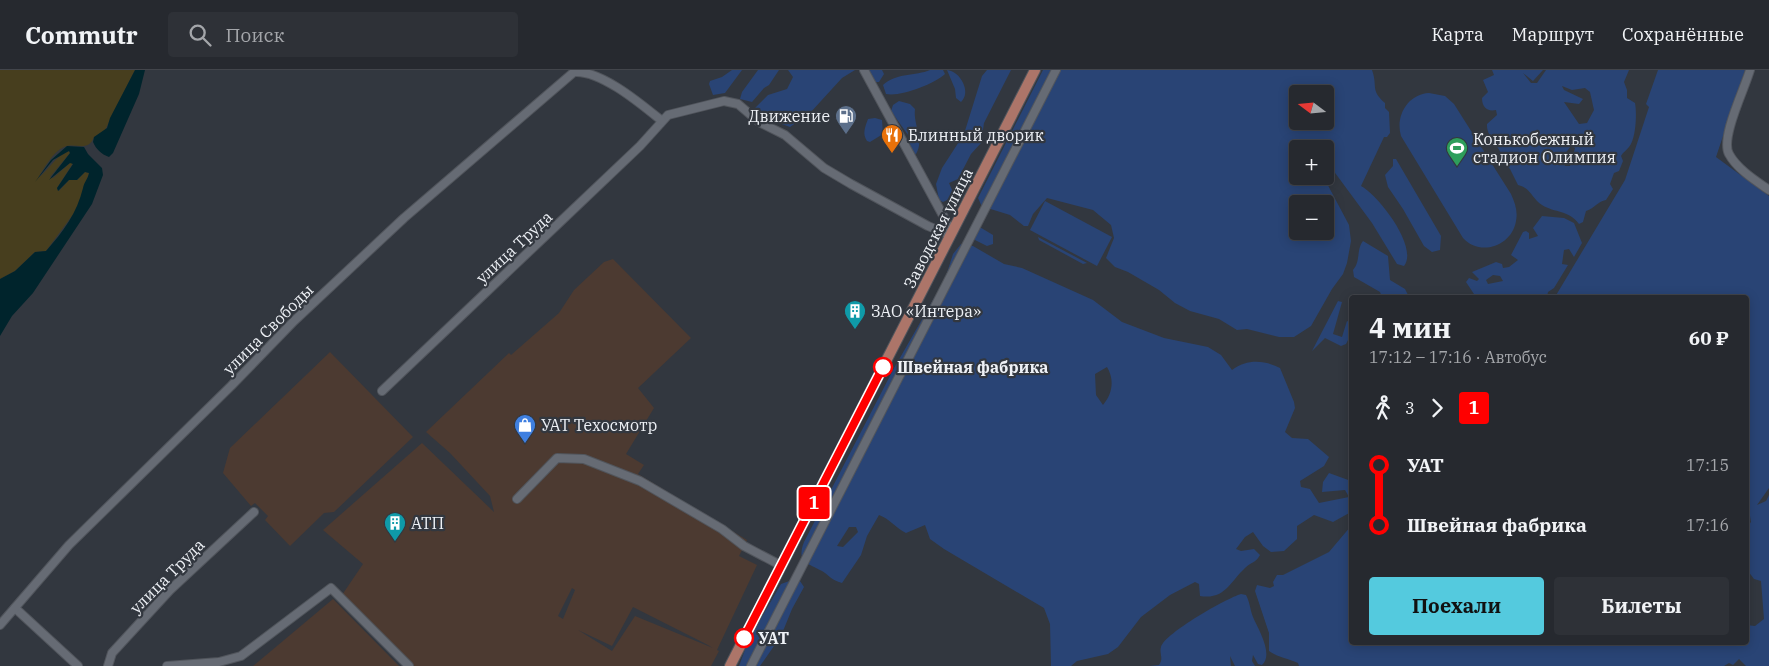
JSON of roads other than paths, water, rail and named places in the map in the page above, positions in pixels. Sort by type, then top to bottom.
[{"type":"main road","name":"Заводская улица","points":[[730,666],[1035,70]]},
{"type":"street","points":[[584,70],[619,88],[662,121],[668,115],[724,100],[738,104],[759,122],[786,135],[824,168],[928,226],[945,233],[952,232],[864,70]]},
{"type":"street","name":"улица Свободы","points":[[0,625],[69,545],[231,386],[294,321],[404,218],[574,72],[584,70]]},
{"type":"street","points":[[751,666],[1056,70]]},
{"type":"street","points":[[1750,70],[1730,128],[1726,146],[1732,159],[1769,190]]},
{"type":"street","name":"улица Труда","points":[[382,390],[640,146],[662,121]]},
{"type":"street","points":[[517,499],[557,458],[584,459],[654,488],[722,529],[744,546],[782,566]]},
{"type":"street","name":"улица Труда","points":[[108,666],[112,652],[170,590],[254,512]]},
{"type":"street","points":[[167,666],[219,662],[241,656],[331,588],[409,666]]},
{"type":"street","points":[[14,608],[78,666]]},
{"type":"place","name":"Движение","points":[[846,135]]},
{"type":"place","name":"Блинный дворик","points":[[892,154]]},
{"type":"place","name":"Конькобежный стадион Олимпия","points":[[1457,167]]},
{"type":"place","name":"ЗАО «Интера»","points":[[855,330]]},
{"type":"place","name":"Швейная фабрика","points":[[883,367]]},
{"type":"place","name":"УАТ Техосмотр","points":[[525,444]]},
{"type":"place","name":"АТП","points":[[395,542]]},
{"type":"place","name":"УАТ","points":[[744,638]]}]
